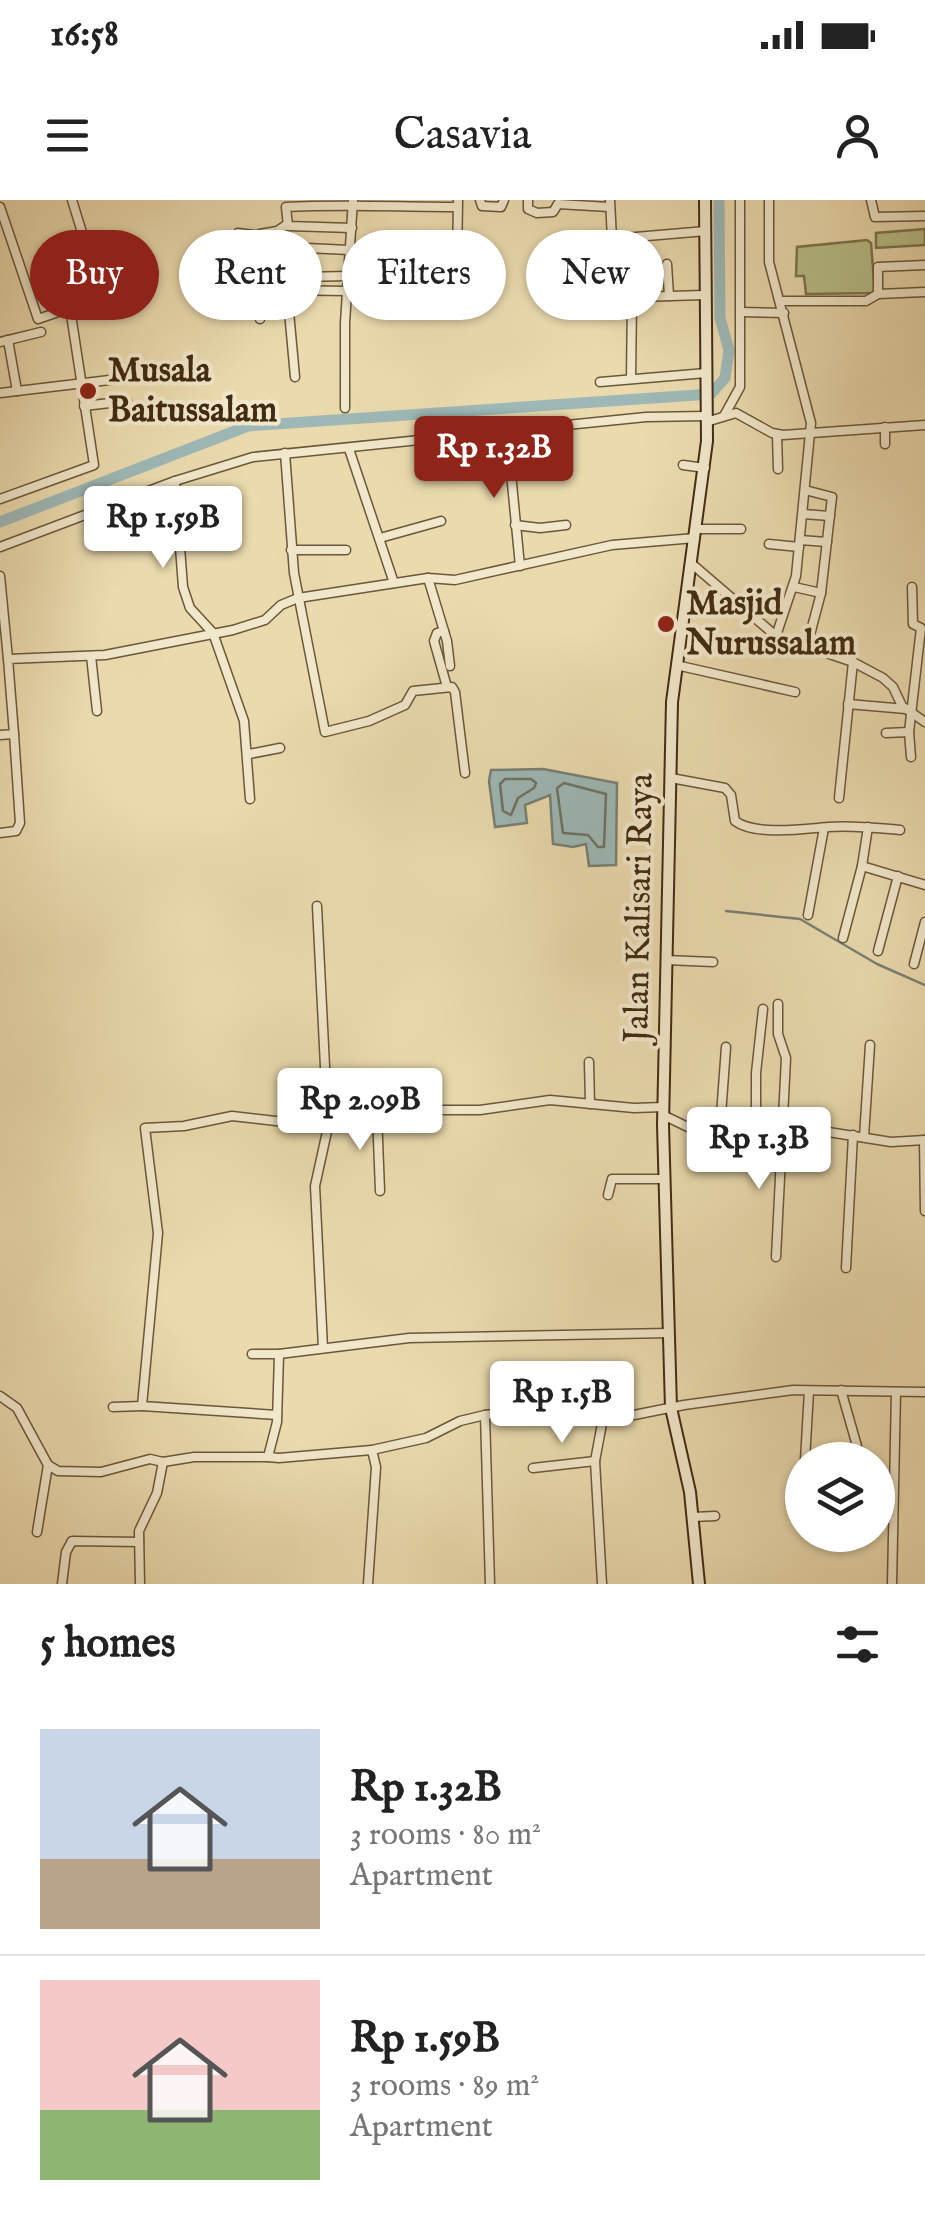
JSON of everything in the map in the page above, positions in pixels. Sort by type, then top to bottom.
[{"type":"street","points":[[72,200],[81,230]]},
{"type":"street","name":"Jalan Kalisari Raya","points":[[699,1584],[693,1517],[671,1408],[663,1111],[676,666],[705,468],[705,200]]},
{"type":"street","points":[[724,416],[740,387],[740,200]]},
{"type":"street","points":[[769,200],[769,262],[810,409],[794,586],[776,636]]},
{"type":"street","points":[[871,200],[875,217],[925,216]]},
{"type":"street","points":[[279,230],[286,225],[352,228],[353,202]]},
{"type":"street","points":[[480,202],[504,203]]},
{"type":"street","points":[[527,203],[530,212],[545,214],[555,212],[558,202],[610,204],[612,239],[706,231]]},
{"type":"street","points":[[286,225],[286,203],[457,203],[457,230]]},
{"type":"street","points":[[0,207],[30,297]]},
{"type":"street","points":[[667,264],[668,296]]},
{"type":"street","points":[[878,294],[878,267],[925,265]]},
{"type":"street","points":[[782,301],[866,300],[878,294],[925,292]]},
{"type":"street","points":[[631,379],[632,300],[637,296],[704,296]]},
{"type":"street","points":[[741,312],[784,313]]},
{"type":"street","points":[[17,391],[4,341],[42,337],[38,320]]},
{"type":"street","points":[[0,499],[94,465],[72,320]]},
{"type":"street","points":[[290,320],[296,377]]},
{"type":"street","points":[[345,408],[347,320]]},
{"type":"street","points":[[600,382],[706,377]]},
{"type":"street","points":[[0,393],[118,378]]},
{"type":"street","points":[[84,406],[128,401]]},
{"type":"street","points":[[0,548],[228,463],[285,453],[646,417],[740,414],[777,435],[925,425]]},
{"type":"street","points":[[885,444],[886,427]]},
{"type":"street","points":[[507,432],[520,566]]},
{"type":"street","points":[[777,435],[778,469]]},
{"type":"street","points":[[348,448],[394,583]]},
{"type":"street","points":[[285,453],[298,598],[325,732],[356,725],[405,705],[412,691],[453,688],[465,773]]},
{"type":"street","points":[[683,465],[705,468]]},
{"type":"street","points":[[176,481],[183,588],[190,608],[213,633],[244,721],[250,799]]},
{"type":"street","points":[[805,490],[832,497],[821,592],[807,646]]},
{"type":"street","points":[[803,514],[830,516]]},
{"type":"street","points":[[380,538],[441,521]]},
{"type":"street","points":[[515,525],[566,525]]},
{"type":"street","points":[[8,659],[91,656],[258,622],[298,598],[428,578],[455,580],[612,545],[741,529]]},
{"type":"street","points":[[769,544],[827,542]]},
{"type":"street","points":[[292,550],[346,550]]},
{"type":"street","points":[[692,564],[776,636],[854,662],[890,683],[909,711],[925,722]]},
{"type":"street","points":[[0,576],[20,823],[16,831],[0,833]]},
{"type":"street","points":[[428,578],[450,666]]},
{"type":"street","points":[[794,586],[821,592]]},
{"type":"street","points":[[911,757],[909,711],[920,628],[913,624],[912,587]]},
{"type":"street","points":[[444,630],[437,633],[434,642],[447,687]]},
{"type":"street","points":[[91,656],[97,710]]},
{"type":"street","points":[[839,798],[854,662]]},
{"type":"street","points":[[676,666],[794,692]]},
{"type":"street","points":[[848,704],[909,711]]},
{"type":"street","points":[[886,732],[910,732]]},
{"type":"street","points":[[0,735],[14,734]]},
{"type":"street","points":[[248,754],[280,748]]},
{"type":"street","points":[[671,778],[725,788],[740,825],[803,832],[868,827],[900,830]]},
{"type":"street","points":[[843,938],[868,827]]},
{"type":"street","points":[[808,915],[824,828]]},
{"type":"street","points":[[862,866],[925,885]]},
{"type":"street","points":[[878,950],[898,876]]},
{"type":"street","points":[[317,906],[328,1127],[315,1186],[324,1348]]},
{"type":"street","points":[[914,964],[925,922]]},
{"type":"street","points":[[666,960],[714,962]]},
{"type":"street","points":[[776,1257],[786,1058],[778,1034],[778,1004]]},
{"type":"street","points":[[756,1140],[756,1073],[763,1009]]},
{"type":"street","points":[[864,1137],[870,1045]]},
{"type":"street","points":[[719,1142],[726,1047]]},
{"type":"street","points":[[589,1062],[590,1104]]},
{"type":"street","points":[[142,1406],[158,1233],[145,1128],[184,1126],[232,1116],[328,1127],[408,1109],[480,1110],[550,1100],[663,1111],[736,1150],[780,1129],[797,1127],[892,1142],[924,1140],[924,1211]]},
{"type":"street","points":[[376,1114],[380,1191]]},
{"type":"street","points":[[846,1268],[853,1135]]},
{"type":"street","points":[[608,1195],[612,1179],[664,1178]]},
{"type":"street","points":[[252,1354],[410,1338],[669,1333]]},
{"type":"street","points":[[268,1456],[277,1415],[279,1354]]},
{"type":"street","points":[[806,1442],[810,1390]]},
{"type":"street","points":[[0,1396],[17,1408],[48,1465],[53,1470],[72,1473],[117,1469],[150,1459],[162,1462],[322,1457],[372,1450],[426,1438],[460,1421],[484,1415],[576,1407],[604,1414],[634,1415],[810,1390],[925,1392]]},
{"type":"street","points":[[841,1390],[856,1442]]},
{"type":"street","points":[[892,1584],[896,1392]]},
{"type":"street","points":[[114,1407],[277,1415]]},
{"type":"street","points":[[602,1584],[595,1462],[604,1414]]},
{"type":"street","points":[[484,1415],[490,1584]]},
{"type":"street","points":[[368,1584],[376,1467],[372,1450]]},
{"type":"street","points":[[140,1584],[143,1517],[157,1493],[162,1462]]},
{"type":"street","points":[[533,1468],[595,1462]]},
{"type":"street","points":[[36,1532],[48,1465]]},
{"type":"street","points":[[693,1517],[715,1516]]},
{"type":"street","points":[[62,1584],[66,1552],[72,1541],[139,1542]]},
{"type":"green space","points":[[925,229],[925,245],[876,248],[876,233]]},
{"type":"green space","points":[[867,240],[871,243],[875,293],[806,294],[804,276],[796,276],[797,247]]},
{"type":"water","points":[[543,769],[617,783],[616,865],[589,866],[586,844],[553,844],[550,795],[525,805],[527,823],[495,827],[491,770]]},
{"type":"waterway","points":[[0,522],[248,426],[711,394],[725,378],[729,350],[720,318],[719,200]]},
{"type":"waterway","points":[[726,911],[800,919],[877,964],[925,985]]},
{"type":"place","name":"Musala Baitussalam","points":[[88,391]]},
{"type":"place","name":"Masjid Nurussalam","points":[[666,624]]}]
